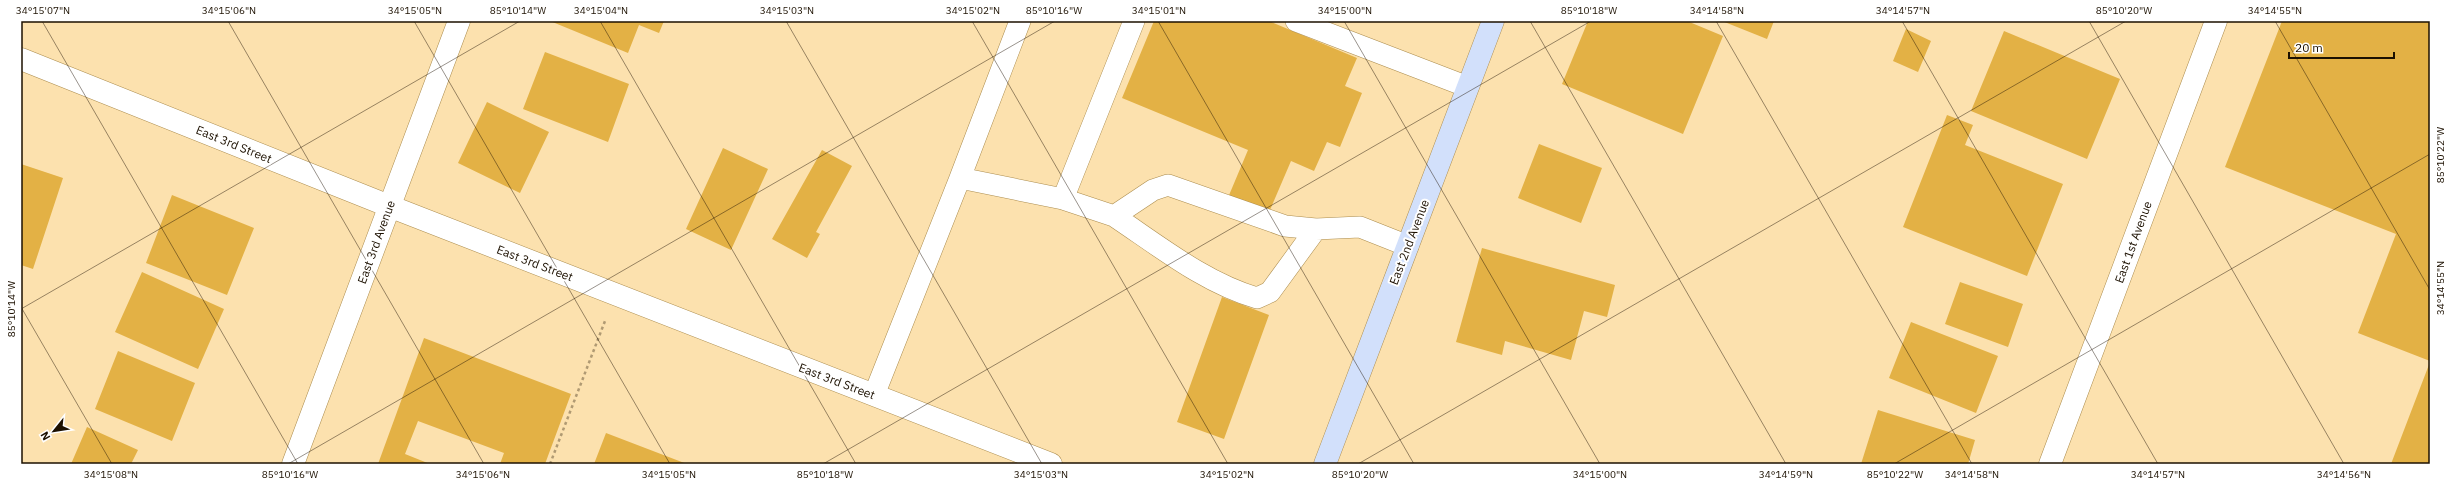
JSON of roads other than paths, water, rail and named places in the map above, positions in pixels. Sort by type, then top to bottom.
[{"type":"main road","name":"East 2nd Avenue","points":[[1325,464],[1493,21]]},
{"type":"street","name":"East 3rd Avenue","points":[[293,464],[459,21]]},
{"type":"street","name":"East 1st Avenue","points":[[2050,464],[2216,21]]},
{"type":"street","name":"East 3rd Street","points":[[21,59],[389,206],[1051,464]]},
{"type":"lane","points":[[874,395],[960,178],[1020,21]]},
{"type":"lane","points":[[1064,199],[1134,21]]},
{"type":"lane","points":[[1296,21],[1468,87]]},
{"type":"lane","points":[[960,178],[1064,199],[1114,216],[1200,273],[1237,293],[1257,298],[1270,292],[1316,228]]},
{"type":"lane","points":[[1114,216],[1153,190],[1168,185],[1285,226],[1316,228],[1360,227],[1408,246]]}]
